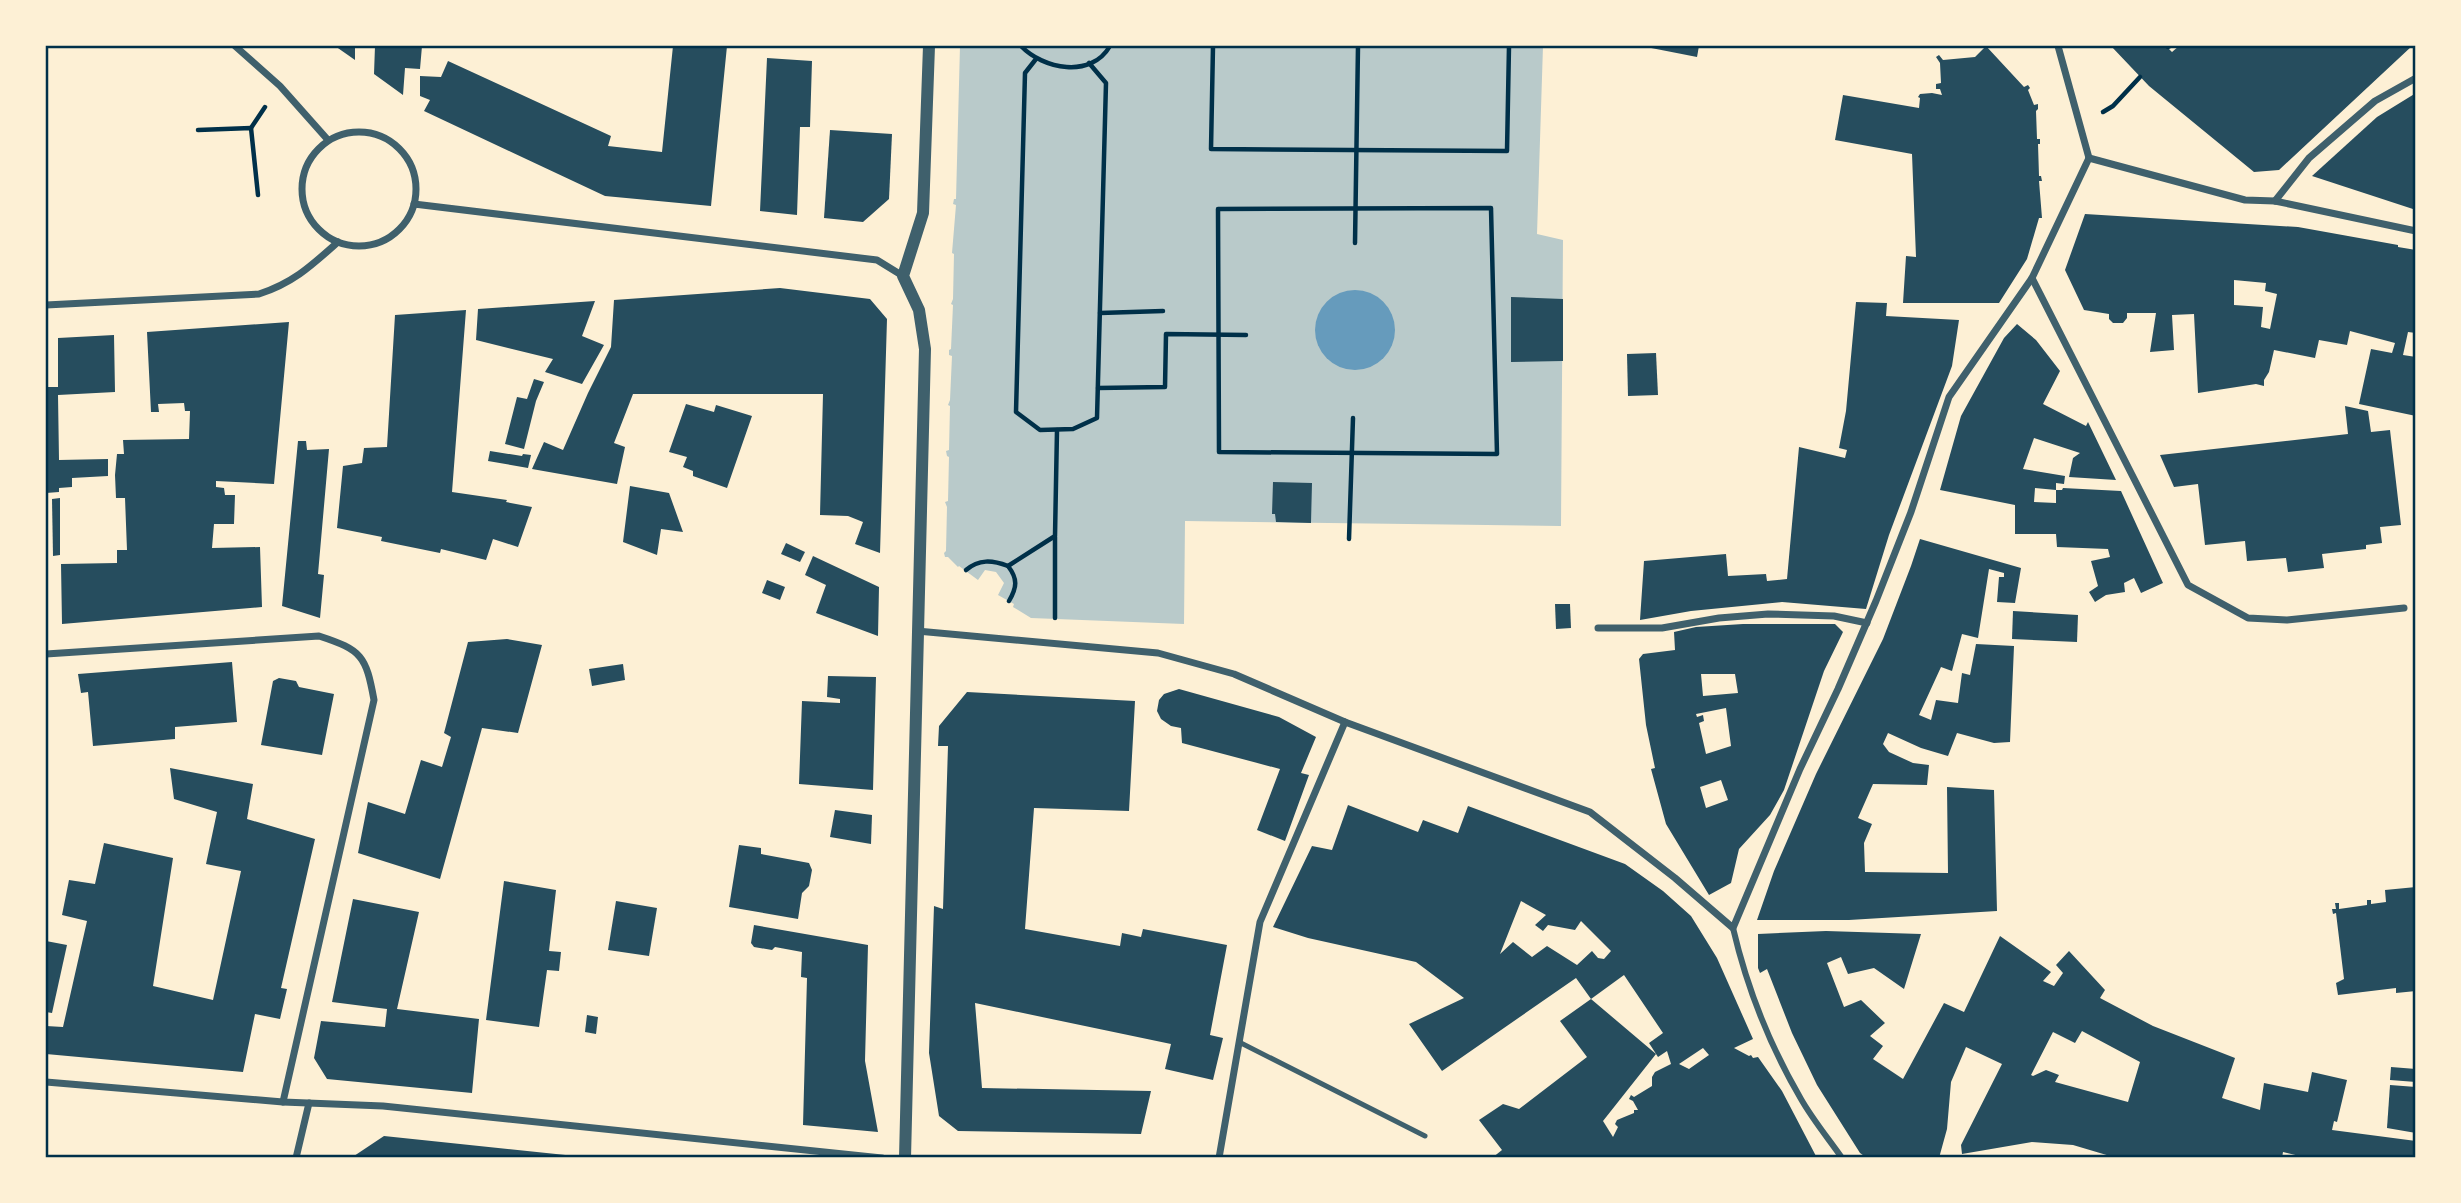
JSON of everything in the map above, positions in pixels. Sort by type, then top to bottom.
[{"type":"street","points":[[235,46],[280,86],[328,140]]},
{"type":"street","points":[[904,276],[923,213],[929,46]]},
{"type":"street","points":[[1842,1157],[1802,1100],[1769,1035],[1744,975],[1733,928],[1800,769],[1867,623],[1911,512],[1949,397],[2032,278],[2089,158],[2058,46]]},
{"type":"street","points":[[2275,201],[2309,158],[2375,101],[2416,78]]},
{"type":"street","points":[[366,132],[385,138],[400,149],[411,166],[416,185],[414,204],[406,221],[393,235],[375,244],[356,246],[338,242],[323,234],[312,222],[305,208],[303,177],[308,163],[328,140],[346,133],[366,132]]},
{"type":"street","points":[[2089,158],[2245,200],[2275,201],[2416,231]]},
{"type":"street","points":[[414,204],[877,260],[904,276],[919,310],[925,349],[905,1157]]},
{"type":"street","points":[[46,305],[259,294],[280,287],[303,274],[338,242]]},
{"type":"street","points":[[2032,278],[2188,585],[2248,618],[2287,620],[2404,608]]},
{"type":"street","points":[[1598,628],[1662,628],[1719,618],[1768,614],[1834,616],[1867,623]]},
{"type":"street","points":[[917,631],[1158,653],[1234,674],[1345,722],[1590,812],[1675,878],[1733,928]]},
{"type":"street","points":[[46,654],[319,636],[349,646],[368,668],[374,699],[283,1102]]},
{"type":"street","points":[[1219,1157],[1261,922],[1345,722]]},
{"type":"street","points":[[46,1082],[283,1102],[383,1107],[882,1157]]},
{"type":"street","points":[[296,1157],[309,1103]]},
{"type":"lane","points":[[1239,1042],[1424,1136]]},
{"type":"path","points":[[1021,46],[1036,59],[1061,67],[1081,67],[1106,52],[1110,46]]},
{"type":"path","points":[[1213,46],[1211,149],[1356,150],[1507,150],[1509,46]]},
{"type":"path","points":[[1355,243],[1358,46]]},
{"type":"path","points":[[1036,59],[1025,73],[1016,412],[1040,430],[1073,429],[1097,418],[1106,83],[1089,63]]},
{"type":"path","points":[[2089,158],[2101,114],[2113,106],[2140,77]]},
{"type":"path","points":[[198,130],[251,128],[258,195]]},
{"type":"path","points":[[1491,208],[1497,454],[1219,452],[1219,335],[1218,209],[1491,208]]},
{"type":"path","points":[[1100,313],[1163,311]]},
{"type":"path","points":[[1098,388],[1165,387],[1166,334],[1246,335]]},
{"type":"path","points":[[1349,539],[1353,418]]},
{"type":"path","points":[[1055,618],[1057,430]]},
{"type":"path","points":[[1008,566],[1055,536]]},
{"type":"path","points":[[966,570],[982,561],[1008,566],[1016,584],[1009,601]]},
{"type":"shaded area","points":[[960,46],[1543,46],[1537,234],[1563,240],[1561,526],[1185,521],[1184,624],[1031,618],[998,595],[1004,583],[996,572],[985,570],[978,580],[945,557],[945,502],[948,501],[949,457],[946,451],[949,450],[948,405],[952,356],[949,355],[949,350],[953,305],[952,253],[956,205],[953,204],[956,199]]},
{"type":"water","points":[[1355,290],[1370,293],[1383,302],[1392,315],[1395,330],[1392,345],[1383,358],[1370,367],[1355,370],[1340,367],[1327,358],[1318,345],[1315,330],[1318,315],[1327,302],[1340,293]]},
{"type":"building","points":[[335,46],[355,46],[355,60]]},
{"type":"building","points":[[375,46],[422,46],[420,69],[405,68],[403,95],[374,74]]},
{"type":"building","points":[[673,46],[727,46],[711,206],[605,196],[424,111],[430,100],[420,96],[420,76],[441,77],[448,61],[611,136],[608,146],[662,152]]},
{"type":"building","points":[[1641,46],[1699,46],[1697,57]]},
{"type":"building","points":[[1986,46],[2024,87],[2028,85],[2034,105],[2038,104],[2036,111],[2037,139],[2040,139],[2038,144],[2042,218],[2039,218],[2027,259],[1999,303],[1903,303],[1906,256],[1916,257],[1912,154],[1835,140],[1843,95],[1919,108],[1920,94],[1942,95],[1940,89],[1936,89],[1936,84],[1941,83],[1940,63],[1936,57],[1939,55],[1943,60],[1975,57]]},
{"type":"building","points":[[2111,46],[2166,46],[2172,52],[2179,46],[2412,46],[2279,170],[2254,172],[2149,86]]},
{"type":"building","points":[[767,58],[812,61],[810,127],[800,127],[797,215],[760,211]]},
{"type":"building","points":[[2416,93],[2416,210],[2312,176],[2377,117]]},
{"type":"building","points":[[830,130],[892,134],[889,199],[863,222],[824,218]]},
{"type":"building","points":[[2085,214],[2298,227],[2416,250],[2416,333],[2408,332],[2403,355],[2416,357],[2416,416],[2359,404],[2371,349],[2392,353],[2395,343],[2350,331],[2347,345],[2319,340],[2315,358],[2274,350],[2264,386],[2256,384],[2198,393],[2194,314],[2172,315],[2174,350],[2150,352],[2156,313],[2127,313],[2123,323],[2113,323],[2109,314],[2084,310],[2065,270]],"holes":[[[2234,280],[2266,283],[2265,291],[2277,294],[2270,329],[2261,327],[2263,307],[2234,305]]]},
{"type":"building","points":[[780,288],[870,299],[887,319],[880,553],[855,544],[863,522],[848,516],[820,515],[823,394],[633,394],[614,443],[625,447],[617,484],[532,469],[544,442],[563,450],[611,347],[614,300]]},
{"type":"building","points":[[1511,297],[1563,299],[1563,361],[1511,362]]},
{"type":"building","points":[[595,301],[582,336],[604,345],[582,384],[545,372],[553,359],[476,340],[478,309]]},
{"type":"building","points":[[1856,302],[1887,303],[1886,316],[1959,320],[1952,366],[1889,535],[1866,609],[1782,602],[1691,611],[1640,620],[1644,561],[1726,554],[1728,576],[1766,574],[1767,581],[1787,579],[1799,447],[1845,458],[1847,450],[1839,448],[1846,411]]},
{"type":"building","points":[[466,310],[452,492],[507,500],[506,502],[532,507],[518,547],[493,539],[486,560],[441,549],[440,553],[381,541],[382,537],[337,528],[343,466],[362,463],[364,448],[387,447],[395,315]]},
{"type":"building","points":[[289,322],[274,484],[216,481],[216,487],[224,488],[225,495],[235,495],[234,524],[214,524],[212,548],[260,547],[262,607],[62,624],[61,564],[117,563],[117,550],[127,550],[125,498],[116,498],[115,475],[117,454],[124,454],[123,440],[189,439],[190,411],[185,411],[184,403],[158,404],[159,412],[151,412],[147,332]]},
{"type":"building","points":[[2017,324],[2036,340],[2060,371],[2043,404],[2086,426],[2088,422],[2116,480],[2069,477],[2073,458],[2080,453],[2034,438],[2023,469],[2065,476],[2064,484],[2056,483],[2056,490],[2063,488],[2121,491],[2163,583],[2141,593],[2134,578],[2124,583],[2125,592],[2106,595],[2095,602],[2089,592],[2098,586],[2091,561],[2110,557],[2108,549],[2057,547],[2056,534],[2015,534],[2015,505],[1940,490],[1961,416],[2004,338]],"holes":[[[2035,488],[2056,490],[2056,503],[2034,502]]]},
{"type":"building","points":[[114,335],[115,392],[58,395],[59,460],[108,459],[108,476],[72,478],[72,487],[46,493],[46,387],[58,387],[58,338]]},
{"type":"building","points":[[1656,353],[1658,395],[1628,396],[1627,354]]},
{"type":"building","points":[[534,379],[544,382],[536,401],[524,449],[505,444],[517,397],[527,399]]},
{"type":"building","points":[[686,404],[714,412],[716,405],[752,416],[727,488],[693,476],[693,471],[683,467],[687,457],[669,452]]},
{"type":"building","points":[[2345,406],[2368,411],[2371,432],[2390,430],[2401,525],[2380,527],[2382,543],[2366,545],[2366,549],[2322,554],[2324,568],[2288,572],[2286,558],[2247,561],[2245,541],[2205,545],[2198,484],[2174,487],[2160,455],[2348,434]]},
{"type":"building","points":[[298,441],[306,441],[307,450],[329,449],[318,574],[324,575],[320,618],[282,606]]},
{"type":"building","points":[[490,451],[531,455],[528,468],[488,461]]},
{"type":"building","points":[[1273,482],[1312,483],[1311,523],[1276,522],[1275,514],[1272,514]]},
{"type":"building","points":[[630,486],[669,493],[683,532],[661,529],[657,555],[623,542]]},
{"type":"building","points":[[60,498],[60,555],[53,556],[52,499]]},
{"type":"building","points":[[1920,539],[2021,568],[2015,603],[1997,602],[1999,577],[2004,577],[2004,573],[1989,569],[1978,638],[1962,634],[1952,671],[1941,667],[1919,715],[1931,720],[1936,700],[1958,703],[1962,673],[1970,675],[1976,644],[2014,646],[2010,742],[1994,743],[1957,733],[1948,756],[1921,748],[1888,733],[1883,744],[1889,752],[1913,763],[1929,765],[1927,785],[1873,784],[1858,818],[1872,824],[1864,843],[1865,872],[1948,873],[1947,787],[1994,790],[1997,911],[1849,920],[1757,920],[1774,871],[1816,774],[1883,639]]},
{"type":"building","points":[[786,543],[805,552],[800,562],[781,554]]},
{"type":"building","points":[[813,556],[879,587],[878,636],[816,613],[826,585],[805,575]]},
{"type":"building","points":[[767,580],[785,587],[780,600],[762,593]]},
{"type":"building","points":[[1555,604],[1570,604],[1571,628],[1556,629]]},
{"type":"building","points":[[2013,611],[2078,615],[2077,642],[2012,639]]},
{"type":"building","points":[[1835,624],[1843,632],[1824,671],[1784,790],[1770,815],[1739,849],[1731,883],[1709,895],[1666,824],[1651,769],[1655,768],[1646,725],[1639,659],[1643,654],[1675,650],[1674,632],[1696,627]],"holes":[[[1701,674],[1735,674],[1738,693],[1703,696]],[[1726,708],[1731,746],[1706,754],[1699,723],[1704,721],[1703,715],[1697,717],[1696,714]],[[1721,780],[1728,800],[1706,808],[1700,787]]]},
{"type":"building","points":[[507,639],[542,645],[518,733],[482,728],[440,879],[358,853],[368,802],[405,814],[421,760],[442,767],[451,737],[444,733],[468,642]]},
{"type":"building","points":[[232,662],[237,722],[175,727],[175,739],[93,746],[88,692],[81,693],[78,674]]},
{"type":"building","points":[[623,664],[625,680],[592,686],[589,669]]},
{"type":"building","points":[[828,676],[876,677],[873,790],[799,784],[802,701],[840,703],[840,699],[827,697]]},
{"type":"building","points":[[279,678],[296,681],[299,687],[334,694],[322,755],[261,745],[273,681]]},
{"type":"building","points":[[1179,689],[1279,717],[1316,737],[1301,773],[1309,775],[1285,841],[1257,830],[1280,769],[1182,743],[1181,728],[1171,726],[1161,719],[1157,711],[1159,700],[1164,694]]},
{"type":"building","points":[[967,692],[1135,701],[1129,811],[1034,808],[1025,929],[1120,946],[1122,933],[1141,937],[1143,929],[1227,945],[1210,1035],[1223,1038],[1213,1080],[1165,1069],[1171,1044],[975,1003],[982,1088],[1151,1091],[1141,1134],[958,1131],[939,1116],[929,1053],[934,906],[943,909],[948,746],[938,746],[939,726]]},
{"type":"building","points":[[170,768],[253,784],[247,819],[315,839],[281,988],[287,989],[280,1019],[255,1014],[243,1072],[46,1054],[46,1026],[63,1027],[87,921],[62,915],[69,880],[95,884],[104,843],[173,858],[153,986],[213,1000],[241,871],[206,864],[217,812],[174,799]]},
{"type":"building","points":[[1348,805],[1418,832],[1423,820],[1458,833],[1468,806],[1625,864],[1663,891],[1691,916],[1717,958],[1753,1039],[1734,1048],[1753,1058],[1758,1057],[1782,1091],[1817,1158],[1492,1158],[1502,1150],[1479,1120],[1503,1104],[1519,1109],[1587,1057],[1560,1021],[1591,999],[1576,978],[1442,1071],[1409,1024],[1464,998],[1416,962],[1308,938],[1273,927],[1312,846],[1332,850]],"holes":[[[1521,901],[1546,915],[1535,925],[1543,931],[1548,925],[1575,930],[1581,921],[1611,951],[1604,959],[1598,958],[1592,951],[1577,965],[1547,946],[1532,957],[1513,942],[1500,954]],[[1624,975],[1663,1033],[1649,1043],[1658,1057],[1667,1051],[1671,1064],[1655,1072],[1652,1086],[1634,1097],[1631,1095],[1629,1099],[1638,1110],[1617,1120],[1615,1124],[1618,1127],[1613,1137],[1603,1121],[1656,1054],[1591,999]],[[1703,1048],[1709,1055],[1689,1069],[1679,1064]]]},
{"type":"building","points":[[835,810],[872,815],[871,844],[830,837]]},
{"type":"building","points":[[739,845],[761,848],[761,854],[809,863],[812,870],[809,886],[802,893],[798,919],[729,907]]},
{"type":"building","points":[[504,881],[556,890],[549,951],[561,952],[559,971],[547,970],[539,1027],[486,1020]]},
{"type":"building","points":[[2416,887],[2416,991],[2396,993],[2396,988],[2338,995],[2336,983],[2344,979],[2336,913],[2333,914],[2332,909],[2336,909],[2335,903],[2339,903],[2339,909],[2367,905],[2367,900],[2371,900],[2371,904],[2386,902],[2385,890]]},
{"type":"building","points":[[353,899],[419,912],[397,1009],[479,1019],[472,1093],[327,1079],[314,1058],[321,1021],[385,1027],[387,1009],[332,1002]]},
{"type":"building","points":[[616,901],[657,908],[649,956],[608,950]]},
{"type":"building","points":[[754,925],[868,945],[865,1061],[878,1132],[803,1125],[807,978],[801,977],[802,952],[775,947],[772,950],[754,947],[751,943]]},
{"type":"building","points":[[1826,931],[1921,934],[1904,989],[1874,968],[1848,974],[1841,957],[1827,963],[1844,1007],[1861,1000],[1885,1023],[1870,1036],[1883,1046],[1873,1059],[1903,1079],[1944,1003],[1964,1012],[2000,936],[2051,972],[2043,981],[2054,986],[2063,973],[2056,965],[2069,951],[2105,990],[2100,998],[2153,1026],[2235,1058],[2222,1098],[2260,1110],[2264,1083],[2308,1092],[2312,1072],[2347,1080],[2337,1122],[2334,1121],[2332,1130],[2416,1141],[2416,1158],[2308,1158],[2283,1152],[2282,1158],[2110,1158],[2073,1145],[2032,1142],[1962,1154],[1961,1145],[2002,1064],[1966,1047],[1951,1082],[1947,1129],[1939,1158],[1867,1158],[1860,1153],[1817,1085],[1792,1033],[1767,969],[1760,973],[1758,934]],"holes":[[[2082,1031],[2140,1062],[2128,1102],[2055,1082],[2059,1075],[2046,1070],[2031,1075],[2053,1032],[2075,1043]]]},
{"type":"building","points":[[46,941],[67,945],[52,1013],[46,1012]]},
{"type":"building","points":[[587,1015],[598,1017],[596,1034],[585,1032]]},
{"type":"building","points":[[2391,1067],[2416,1069],[2416,1082],[2390,1080]]},
{"type":"building","points":[[2390,1085],[2416,1087],[2416,1133],[2387,1128]]},
{"type":"building","points":[[384,1136],[575,1156],[575,1158],[351,1158]]}]
